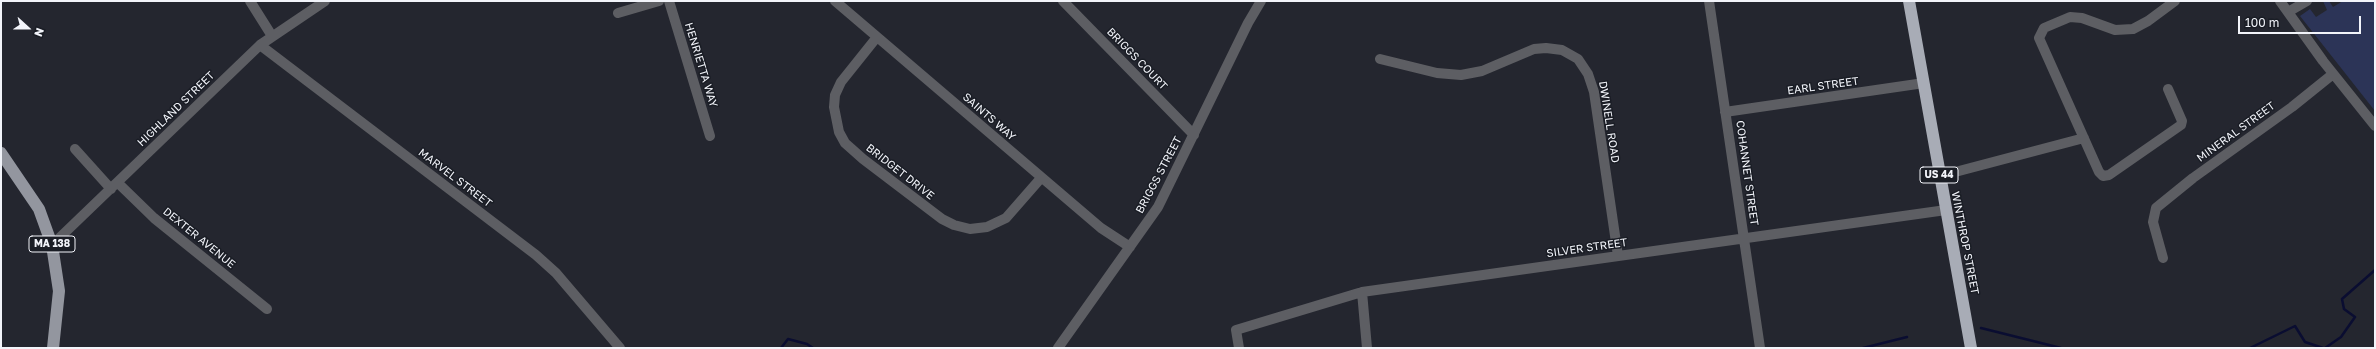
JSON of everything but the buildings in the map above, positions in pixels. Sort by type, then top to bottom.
[{"type":"highway","name":"WINTHROP STREET","points":[[1909,1],[1971,348]]},
{"type":"main road","name":"MA 138","points":[[1,153],[39,209],[52,245],[59,291],[53,348]]},
{"type":"street","points":[[250,1],[272,36]]},
{"type":"street","name":"HIGHLAND STREET","points":[[52,245],[260,45],[326,1]]},
{"type":"street","points":[[618,13],[659,1]]},
{"type":"street","name":"HENRIETTA WAY","points":[[669,1],[710,136]]},
{"type":"street","name":"SAINTS WAY","points":[[835,1],[1041,178],[1101,228],[1130,247]]},
{"type":"street","name":"BRIGGS COURT","points":[[1063,1],[1194,135]]},
{"type":"street","name":"BRIGGS STREET","points":[[1058,348],[1158,207],[1248,23],[1261,1]]},
{"type":"street","name":"COHANNET STREET","points":[[1709,1],[1760,348]]},
{"type":"street","points":[[2168,89],[2182,121],[2181,125],[2109,175],[2103,176],[2099,172],[2040,46],[2038,38],[2042,30],[2070,17],[2077,17],[2107,29],[2127,30],[2141,25],[2176,1]]},
{"type":"street","points":[[2280,1],[2333,74],[2375,126]]},
{"type":"street","points":[[2288,12],[2306,1]]},
{"type":"street","name":"BRIDGET DRIVE","points":[[877,37],[841,82],[835,95],[834,106],[839,132],[845,143],[863,159],[942,219],[954,225],[970,229],[987,227],[1006,218],[1041,178]]},
{"type":"street","name":"MARVEL STREET","points":[[260,45],[536,255],[556,273],[620,348]]},
{"type":"street","name":"DWINELL ROAD","points":[[1380,59],[1437,73],[1461,75],[1482,71],[1534,49],[1562,50],[1578,59],[1588,74],[1594,92],[1618,256]]},
{"type":"street","name":"MINERAL STREET","points":[[2163,258],[2154,226],[2154,212],[2188,182],[2333,74]]},
{"type":"street","name":"EARL STREET","points":[[1726,112],[1924,83]]},
{"type":"street","points":[[1940,176],[2084,138]]},
{"type":"street","name":"DEXTER AVENUE","points":[[75,149],[114,186],[267,309]]},
{"type":"street","name":"SILVER STREET","points":[[1238,348],[1236,330],[1362,292],[1946,210]]},
{"type":"street","points":[[1362,292],[1367,348]]},
{"type":"shaded area","points":[[2323,1],[2329,1],[2333,7],[2343,1],[2375,1],[2375,111],[2300,16],[2310,9],[2316,17],[2327,10]]},
{"type":"waterway","points":[[2325,348],[2341,337],[2355,317],[2344,309],[2342,299],[2375,270]]},
{"type":"waterway","points":[[2250,348],[2295,326],[2305,342],[2323,348]]},
{"type":"waterway","points":[[1981,328],[2061,348]]},
{"type":"waterway","points":[[1863,348],[1907,337]]},
{"type":"waterway","points":[[781,348],[788,339],[807,344],[813,348]]}]
